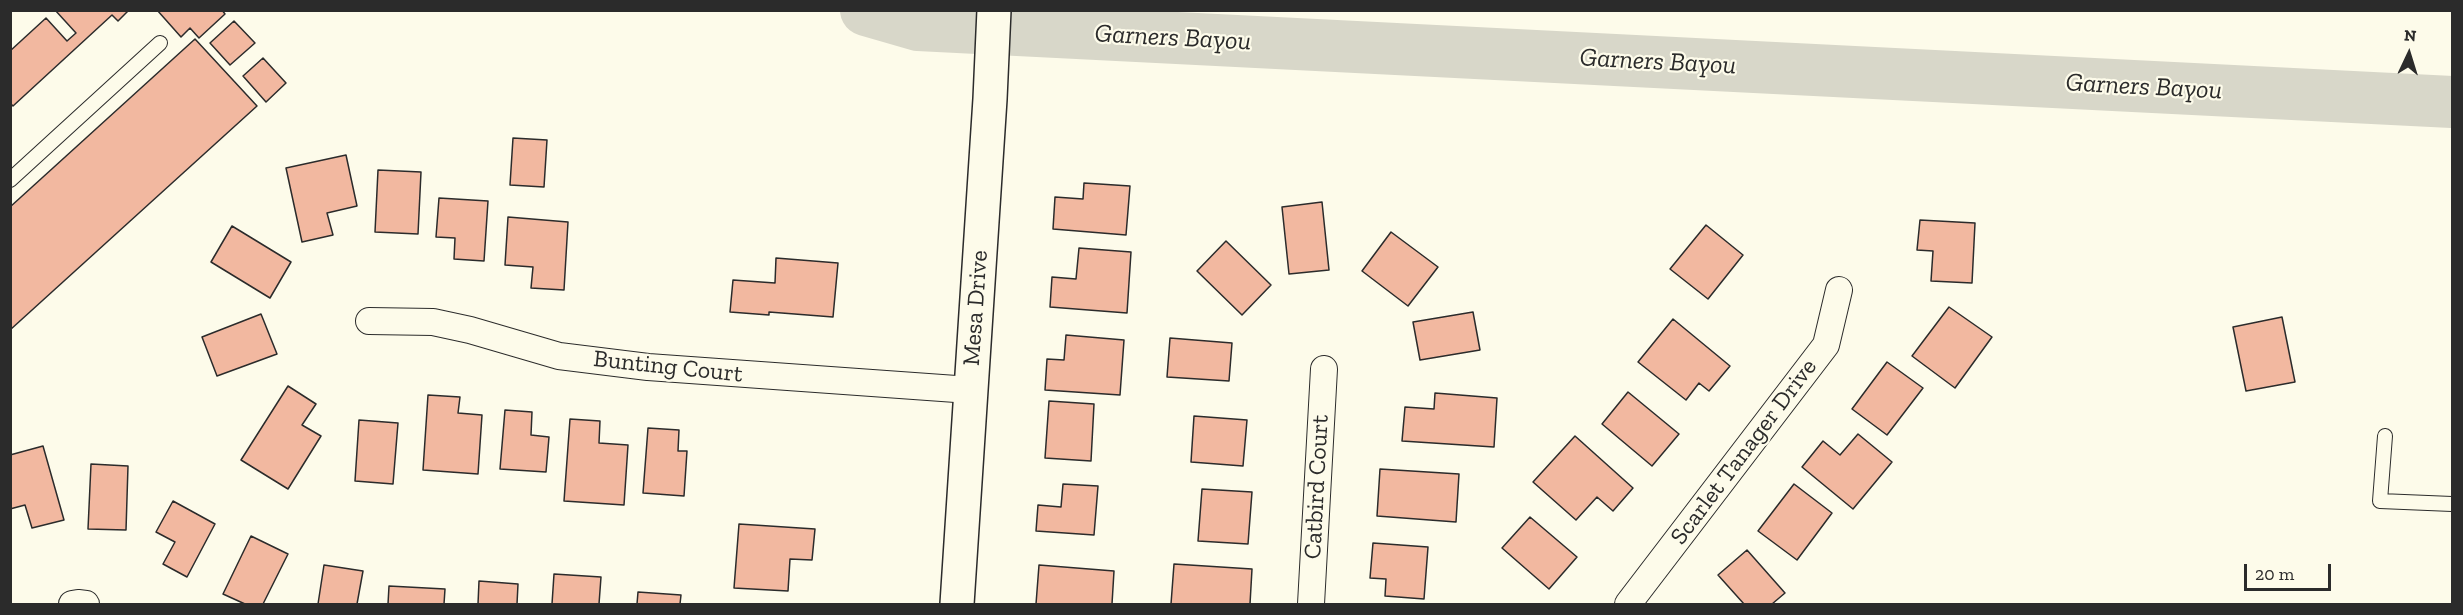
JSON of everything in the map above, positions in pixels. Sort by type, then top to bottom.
[{"type":"street","name":"Mesa Drive","points":[[957,604],[994,10]]},
{"type":"street","name":"Scarlet Tanager Drive","points":[[1628,604],[1826,345],[1839,290]]},
{"type":"street","name":"Bunting Court","points":[[369,321],[433,322],[559,356],[648,367],[970,390]]},
{"type":"street","name":"Catbird Court","points":[[1311,604],[1324,369]]},
{"type":"street","points":[[72,604],[86,604]]},
{"type":"lane","points":[[10,180],[160,43]]},
{"type":"lane","points":[[2385,436],[2379,501],[2452,504]]},
{"type":"building","points":[[55,10],[129,10],[118,21],[112,15],[13,106],[10,103],[10,51],[46,18],[67,41],[76,33]]},
{"type":"building","points":[[157,10],[222,10],[225,14],[199,38],[190,28],[181,37]]},
{"type":"building","points":[[234,21],[255,43],[230,65],[210,43]]},
{"type":"building","points":[[195,39],[257,106],[10,330],[10,207]]},
{"type":"building","points":[[263,58],[286,83],[266,102],[243,76]]},
{"type":"building","points":[[513,138],[547,140],[544,187],[510,185]]},
{"type":"building","points":[[346,155],[357,206],[327,213],[333,235],[302,242],[286,168]]},
{"type":"building","points":[[378,170],[421,172],[418,234],[375,232]]},
{"type":"building","points":[[1084,183],[1130,186],[1126,235],[1053,229],[1055,197],[1083,199]]},
{"type":"building","points":[[439,198],[488,201],[484,261],[454,259],[455,238],[436,237]]},
{"type":"building","points":[[1322,202],[1329,270],[1289,274],[1282,207]]},
{"type":"building","points":[[508,217],[568,222],[564,290],[531,288],[533,267],[505,265]]},
{"type":"building","points":[[1920,220],[1975,223],[1972,283],[1931,281],[1933,251],[1917,250]]},
{"type":"building","points":[[1706,225],[1743,255],[1708,299],[1670,269]]},
{"type":"building","points":[[232,226],[291,262],[270,298],[211,262]]},
{"type":"building","points":[[1391,232],[1438,267],[1408,306],[1362,271]]},
{"type":"building","points":[[1226,241],[1271,285],[1242,315],[1197,271]]},
{"type":"building","points":[[1079,248],[1131,252],[1127,313],[1050,307],[1052,277],[1076,279]]},
{"type":"building","points":[[776,258],[838,263],[833,317],[769,312],[769,315],[730,312],[733,280],[775,283]]},
{"type":"building","points":[[1949,307],[1992,337],[1955,388],[1912,356]]},
{"type":"building","points":[[1473,312],[1480,350],[1420,360],[1413,322]]},
{"type":"building","points":[[261,314],[277,354],[217,376],[202,337]]},
{"type":"building","points":[[2282,317],[2295,382],[2246,391],[2233,327]]},
{"type":"building","points":[[1673,319],[1730,366],[1709,391],[1699,383],[1686,400],[1638,362]]},
{"type":"building","points":[[1066,335],[1124,340],[1120,395],[1045,390],[1047,359],[1064,360]]},
{"type":"building","points":[[1170,338],[1232,343],[1229,381],[1167,377]]},
{"type":"building","points":[[1887,362],[1923,388],[1887,435],[1852,409]]},
{"type":"building","points":[[288,386],[316,404],[302,425],[321,436],[288,489],[241,460]]},
{"type":"building","points":[[1628,392],[1679,434],[1652,466],[1602,424]]},
{"type":"building","points":[[1435,393],[1497,398],[1494,447],[1402,441],[1405,407],[1434,409]]},
{"type":"building","points":[[428,395],[460,397],[458,413],[482,415],[478,474],[423,470]]},
{"type":"building","points":[[1049,401],[1094,404],[1091,461],[1045,458]]},
{"type":"building","points":[[505,410],[532,412],[531,435],[549,437],[546,472],[500,469]]},
{"type":"building","points":[[1194,416],[1247,420],[1243,466],[1191,462]]},
{"type":"building","points":[[570,419],[600,421],[599,443],[628,445],[624,505],[564,501]]},
{"type":"building","points":[[359,420],[398,423],[393,484],[355,481]]},
{"type":"building","points":[[648,428],[679,430],[678,451],[687,451],[684,496],[643,493]]},
{"type":"building","points":[[1858,434],[1892,462],[1853,509],[1802,467],[1823,441],[1840,455]]},
{"type":"building","points":[[1575,436],[1633,488],[1613,511],[1597,497],[1576,520],[1533,482]]},
{"type":"building","points":[[43,446],[64,520],[32,528],[25,505],[10,509],[10,455]]},
{"type":"building","points":[[91,464],[128,466],[126,530],[88,529]]},
{"type":"building","points":[[1380,469],[1459,474],[1456,522],[1377,516]]},
{"type":"building","points":[[1063,484],[1098,486],[1094,535],[1036,531],[1038,505],[1061,507]]},
{"type":"building","points":[[1794,484],[1832,513],[1797,560],[1758,531]]},
{"type":"building","points":[[1202,489],[1252,492],[1248,544],[1198,541]]},
{"type":"building","points":[[173,501],[215,524],[187,577],[163,564],[175,542],[156,532]]},
{"type":"building","points":[[1530,517],[1577,557],[1549,589],[1502,548]]},
{"type":"building","points":[[739,524],[815,529],[812,560],[790,559],[788,591],[734,588]]},
{"type":"building","points":[[251,536],[288,554],[263,604],[245,604],[223,594]]},
{"type":"building","points":[[1373,543],[1428,547],[1424,599],[1385,596],[1386,579],[1370,578]]},
{"type":"building","points":[[1747,550],[1785,593],[1772,604],[1744,604],[1718,575]]},
{"type":"building","points":[[1174,564],[1252,569],[1250,604],[1171,604]]},
{"type":"building","points":[[324,565],[363,571],[357,604],[318,604]]},
{"type":"building","points":[[1039,565],[1114,571],[1112,604],[1036,604]]},
{"type":"building","points":[[554,574],[601,577],[599,604],[552,604]]},
{"type":"building","points":[[479,581],[518,584],[517,604],[478,604]]},
{"type":"building","points":[[389,586],[445,589],[444,604],[388,604]]},
{"type":"building","points":[[638,592],[681,595],[680,604],[637,604]]},
{"type":"waterway","name":"Garners Bayou","points":[[866,10],[918,25],[2452,102]]}]
